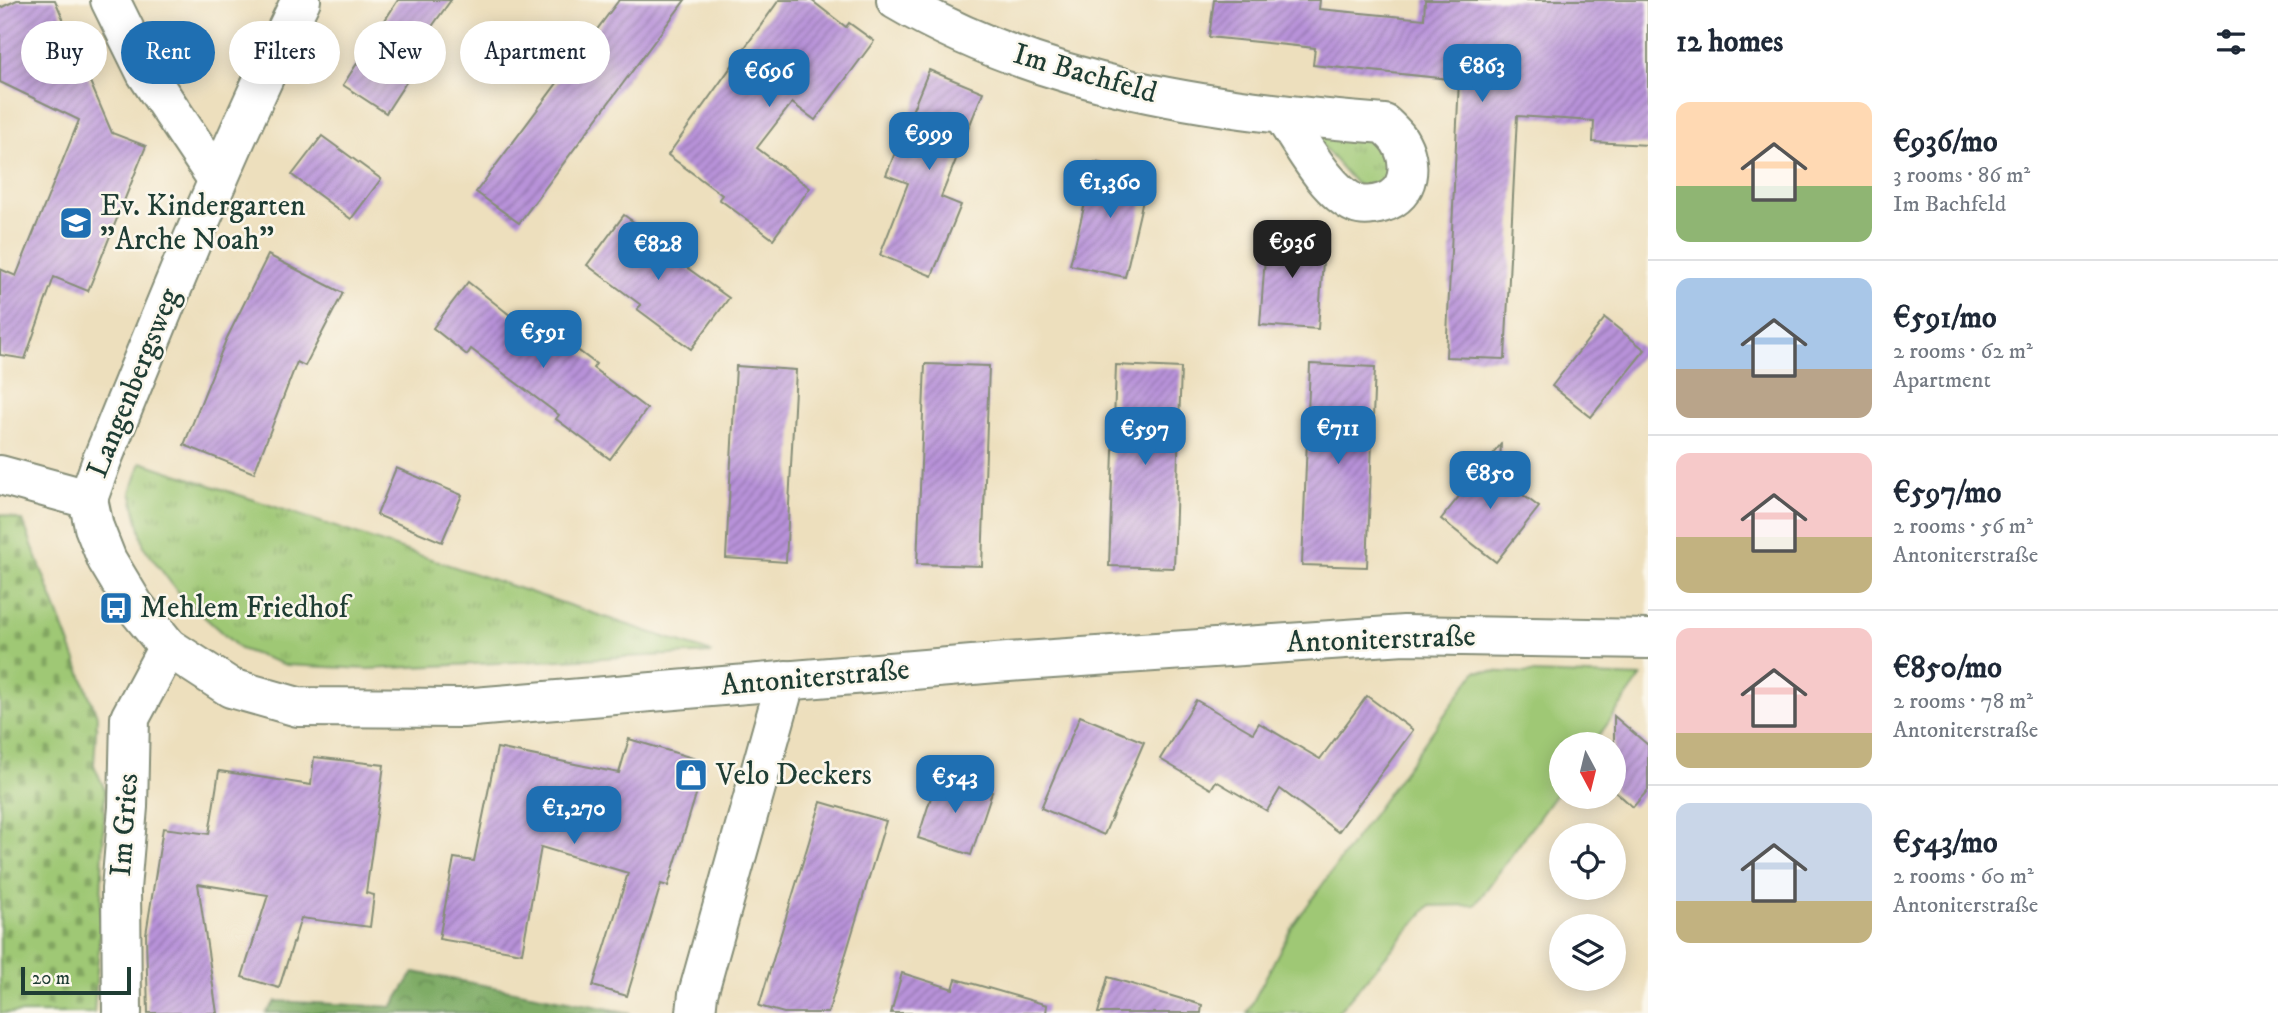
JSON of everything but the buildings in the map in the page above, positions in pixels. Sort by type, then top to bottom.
[{"type":"street","points":[[110,0],[146,73],[217,179]]},
{"type":"street","name":"Langenbergsweg","points":[[88,499],[217,179],[301,0]]},
{"type":"street","name":"Im Bachfeld","points":[[896,0],[1007,54],[1088,79],[1158,96],[1283,117]]},
{"type":"street","points":[[0,475],[88,499]]},
{"type":"street","name":"Antoniterstraße","points":[[88,499],[94,527],[107,560],[134,605],[168,647],[231,688],[298,707],[462,708],[1008,662],[1404,635],[1648,639]]},
{"type":"street","name":"Im Gries","points":[[122,1013],[121,889],[128,807],[130,718],[168,647]]},
{"type":"street","points":[[696,1013],[698,994],[786,680]]},
{"type":"green space","points":[[1304,125],[1378,137],[1390,151],[1389,182],[1364,193]]},
{"type":"green space","points":[[141,462],[712,653],[368,669],[286,665],[240,649],[180,595],[144,547],[131,492]]},
{"type":"green space","points":[[0,514],[23,521],[97,716],[94,765],[105,790],[94,1013],[0,1013]]},
{"type":"green space","points":[[1476,671],[1641,677],[1602,732],[1549,732],[1549,803],[1475,905],[1429,906],[1337,1013],[1247,1013],[1292,927]]},
{"type":"green space","points":[[414,972],[631,1013],[266,1013],[276,1001],[392,1007]]},
{"type":"place","name":"Ev. Kindergarten \"Arche Noah\"","points":[[76,223]]},
{"type":"place","name":"Mehlem Friedhof","points":[[116,608]]},
{"type":"place","name":"Velo Deckers","points":[[691,775]]}]
